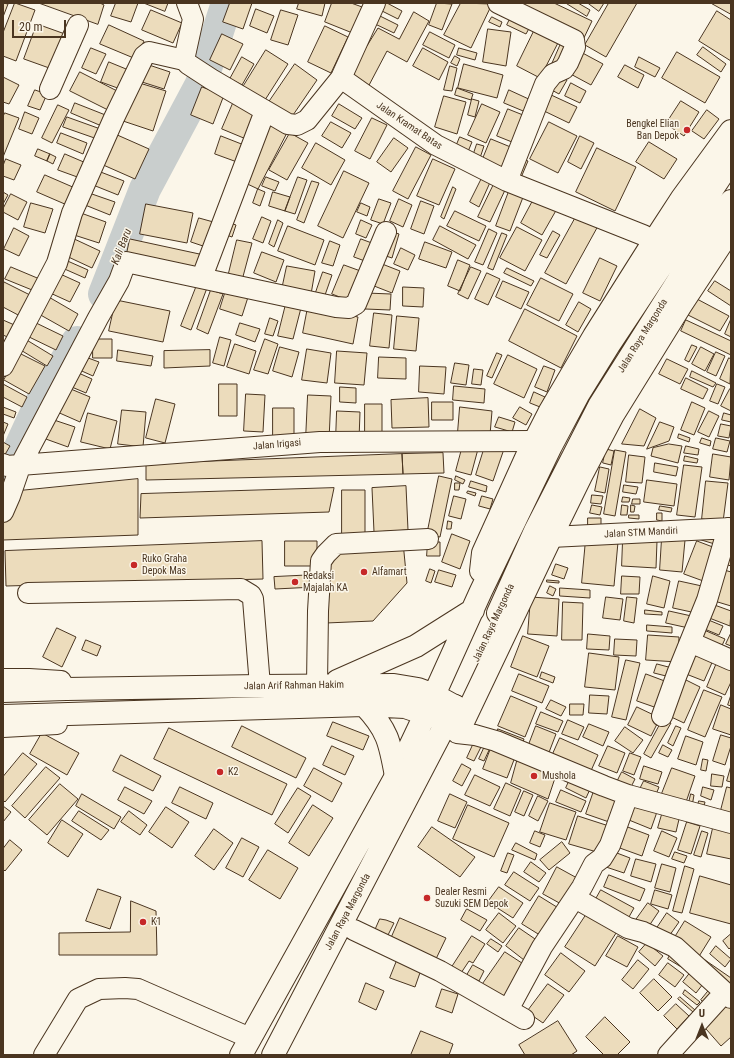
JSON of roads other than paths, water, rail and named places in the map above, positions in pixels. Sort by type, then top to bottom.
[{"type":"main road","points":[[246,1047],[396,776],[551,446],[578,396],[601,340],[654,241],[682,198],[731,131]]},
{"type":"main road","points":[[482,591],[481,565],[483,553],[534,441],[550,411],[731,161]]},
{"type":"main road","name":"Jalan Raya Margonda","points":[[288,1055],[354,930],[458,720],[543,534],[606,411],[702,243],[731,201]]},
{"type":"main road","name":"Jalan Raya Margonda","points":[[606,411],[681,305],[731,229]]},
{"type":"main road","points":[[322,685],[416,646],[473,610]]},
{"type":"main road","name":"Jalan Arif Rahman Hakim","points":[[3,691],[114,688],[394,685],[418,690],[430,705],[458,720]]},
{"type":"main road","points":[[364,705],[384,729],[390,745],[396,776]]},
{"type":"main road","name":"Jalan Arif Rahman Hakim","points":[[3,716],[116,714],[364,705],[405,707],[430,705]]},
{"type":"main road","name":"Jalan Raya Margonda","points":[[273,1055],[458,720]]},
{"type":"street","points":[[186,3],[193,18],[186,62]]},
{"type":"street","points":[[3,366],[57,263],[72,213],[114,118],[144,56],[149,52],[186,62],[211,79],[265,111],[288,124],[297,125],[303,123],[341,78],[375,3]]},
{"type":"street","points":[[498,3],[574,40],[575,44],[568,63],[564,69],[553,74],[546,84],[507,181]]},
{"type":"street","points":[[50,89],[78,25]]},
{"type":"street","name":"Jalan Kramat Batas","points":[[341,78],[436,145],[507,181],[643,235],[654,241]]},
{"type":"street","points":[[202,277],[265,111]]},
{"type":"street","points":[[3,512],[10,496],[11,465],[119,282],[126,262],[202,277],[336,307],[349,308],[356,304],[386,232]]},
{"type":"street","name":"Jalan Irigasi","points":[[11,465],[320,442],[534,441]]},
{"type":"street","points":[[662,716],[677,674],[707,600],[730,528]]},
{"type":"street","name":"Jalan STM Mandiri","points":[[543,534],[730,528]]},
{"type":"street","points":[[322,685],[318,611],[321,561],[326,554],[336,544],[428,539]]},
{"type":"street","points":[[28,593],[241,589],[251,595],[253,599],[260,686]]},
{"type":"street","points":[[690,642],[731,660]]},
{"type":"street","name":"Jalan Arif Rahman Hakim","points":[[3,678],[29,678],[114,688]]},
{"type":"street","name":"Jalan Arif Rahman Hakim","points":[[3,728],[61,723],[116,714]]},
{"type":"street","points":[[458,720],[475,735],[496,741],[604,786],[628,795],[731,823]]},
{"type":"street","points":[[354,930],[440,971],[516,1014],[542,947],[575,898],[594,864],[602,858],[610,845],[628,795]]},
{"type":"street","points":[[575,898],[628,928],[643,932],[675,947],[728,995],[668,1055]]},
{"type":"street","points":[[44,1055],[78,999],[99,989],[110,988],[138,989],[246,1047]]},
{"type":"waterway","name":"Kali Baru","points":[[104,294],[145,189],[201,84],[227,3]]},
{"type":"waterway","name":"Kali Baru","points":[[3,484],[39,406],[77,342]]},
{"type":"place","name":"Bengkel Elian Ban Depok","points":[[687,130]]},
{"type":"place","name":"Ruko Graha Depok Mas","points":[[134,565]]},
{"type":"place","name":"Alfamart","points":[[364,572]]},
{"type":"place","name":"Redaksi Majalah KA","points":[[295,582]]},
{"type":"place","name":"K2","points":[[220,772]]},
{"type":"place","name":"Mushola","points":[[534,776]]},
{"type":"place","name":"Dealer Resmi Suzuki SEM Depok","points":[[427,898]]},
{"type":"place","name":"K1","points":[[143,922]]}]
